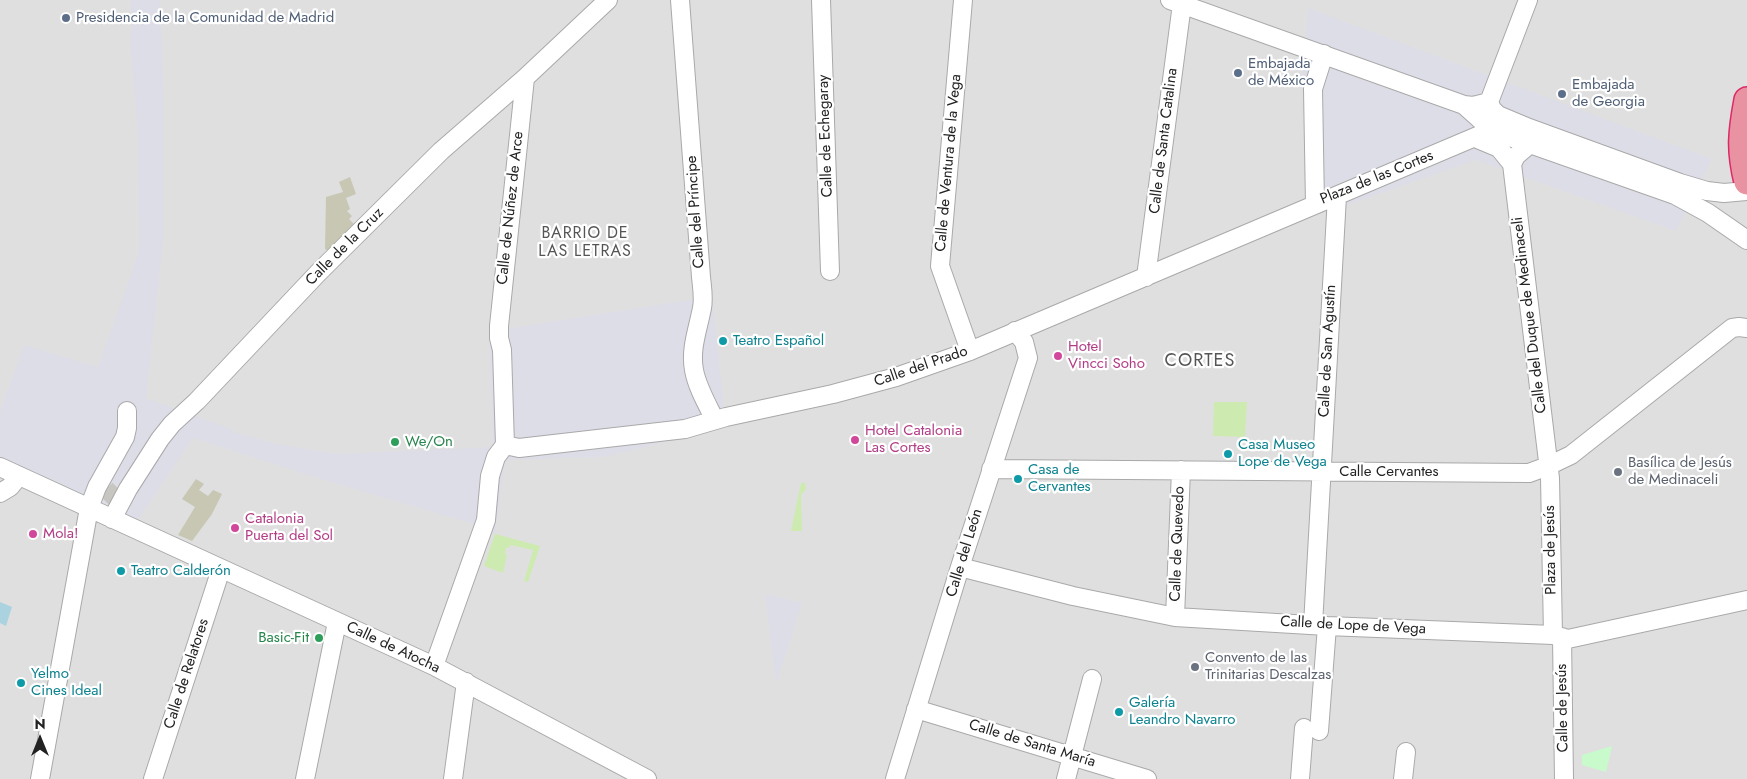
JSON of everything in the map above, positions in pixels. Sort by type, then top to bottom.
[{"type":"highway","points":[[1747,100],[1741,137],[1742,160],[1747,182]]},
{"type":"street","name":"Calle de la Cruz","points":[[112,519],[128,489],[160,439],[172,424],[318,273],[441,152],[525,78],[608,0]]},
{"type":"street","name":"Calle del Príncipe","points":[[680,0],[701,277],[702,306],[693,354],[694,370],[714,420]]},
{"type":"street","name":"Calle de Echegaray","points":[[821,0],[830,271]]},
{"type":"street","name":"Calle de Ventura de la Vega","points":[[963,0],[940,266],[970,351]]},
{"type":"street","points":[[1176,2],[1464,105],[1473,106],[1489,102],[1528,0]]},
{"type":"street","name":"Calle de Santa Catalina","points":[[1146,277],[1176,2]]},
{"type":"street","name":"Plaza de las Cortes","points":[[1324,54],[1313,89],[1315,204],[1493,131],[1501,126],[1509,125],[1530,136],[1674,195],[1708,213],[1747,240]]},
{"type":"street","name":"Calle de Núñez de Arce","points":[[505,445],[502,350],[499,338],[525,78]]},
{"type":"street","name":"Plaza de las Cortes","points":[[1489,102],[1492,109],[1498,114],[1530,136],[1707,191],[1724,193],[1747,192]]},
{"type":"street","points":[[1464,105],[1493,131]]},
{"type":"street","points":[[1475,138],[1499,148],[1512,164],[1530,136]]},
{"type":"street","name":"Calle del Duque de Medinaceli","points":[[1512,164],[1548,466]]},
{"type":"street","name":"Calle de San Agustín","points":[[1300,779],[1312,730],[1320,625],[1321,472],[1337,196]]},
{"type":"street","name":"Calle del Prado","points":[[505,445],[519,448],[685,429],[714,420],[833,394],[896,377],[970,351],[1315,204]]},
{"type":"street","name":"Calle Cervantes","points":[[991,469],[1530,473],[1571,455],[1721,336],[1732,328],[1743,327]]},
{"type":"street","name":"Calle del León","points":[[895,779],[960,567],[1028,358],[1024,342],[1015,331]]},
{"type":"street","points":[[40,779],[89,508],[101,479],[124,437],[127,428],[127,411]]},
{"type":"street","points":[[120,488],[154,432],[172,424]]},
{"type":"street","points":[[434,666],[486,520],[490,476],[496,457],[505,445]]},
{"type":"street","name":"Plaza de Jesús","points":[[1548,466],[1557,636]]},
{"type":"street","name":"Calle de Atocha","points":[[0,467],[434,666],[648,779]]},
{"type":"street","name":"Calle de Quevedo","points":[[1175,617],[1181,470]]},
{"type":"street","points":[[0,493],[10,487],[19,476]]},
{"type":"street","name":"Calle de Lope de Vega","points":[[960,567],[1073,596],[1175,617],[1574,638],[1747,600]]},
{"type":"street","name":"Calle de Relatores","points":[[153,779],[221,569]]},
{"type":"street","points":[[305,779],[337,622]]},
{"type":"street","name":"Calle de Jesús","points":[[1557,636],[1566,778]]},
{"type":"street","points":[[1066,779],[1092,679]]},
{"type":"street","points":[[453,779],[466,682]]},
{"type":"street","name":"Calle de Santa María","points":[[916,709],[1147,779]]},
{"type":"street","points":[[1403,779],[1406,752]]},
{"type":"shaded area","points":[[0,0],[1747,0],[1747,779],[0,779]]},
{"type":"shaded area","points":[[130,0],[160,0],[161,21],[164,103],[164,233],[146,398],[234,430],[233,432],[277,444],[336,454],[493,447],[489,331],[499,326],[512,328],[695,299],[712,301],[724,405],[715,420],[705,432],[604,457],[505,460],[495,534],[470,523],[311,476],[193,438],[132,529],[0,467],[0,412],[24,345],[98,367],[139,252],[138,136],[130,40],[131,27],[133,25]]},
{"type":"shaded area","points":[[1308,8],[1712,159],[1676,231],[1476,160],[1350,204],[1315,205],[1306,194],[1303,72]]},
{"type":"shaded area","points":[[350,177],[356,194],[346,198],[350,209],[347,211],[352,216],[349,219],[356,226],[331,252],[325,249],[326,197],[343,192],[339,182]]},
{"type":"shaded area","points":[[196,479],[204,484],[199,490],[208,496],[213,490],[222,494],[212,514],[192,541],[178,535],[195,507],[182,499]]},
{"type":"shaded area","points":[[765,594],[802,603],[776,684]]},
{"type":"green space","points":[[1214,402],[1247,402],[1245,437],[1213,436]]},
{"type":"green space","points":[[801,483],[805,483],[806,489],[801,495],[802,531],[791,531]]},
{"type":"green space","points":[[495,534],[540,546],[528,582],[524,581],[533,550],[510,545],[509,548],[506,548],[505,554],[507,555],[503,573],[484,566]]},
{"type":"green space","points":[[1612,746],[1606,772],[1582,765],[1582,755]]},
{"type":"water","points":[[0,602],[12,607],[6,626],[0,623]]},
{"type":"tunnel","points":[[86,520],[120,488]]},
{"type":"place","name":"Presidencia de la Comunidad de Madrid","points":[[66,18]]},
{"type":"place","name":"Embajada de México","points":[[1238,73]]},
{"type":"place","name":"Embajada de Georgia","points":[[1562,94]]},
{"type":"place","name":"Teatro Español","points":[[723,341]]},
{"type":"place","name":"Hotel Vincci Soho","points":[[1058,356]]},
{"type":"place","name":"Hotel Catalonia Las Cortes","points":[[855,440]]},
{"type":"place","name":"We/On","points":[[395,442]]},
{"type":"place","name":"Casa Museo Lope de Vega","points":[[1228,454]]},
{"type":"place","name":"Basílica de Jesús de Medinaceli","points":[[1618,472]]},
{"type":"place","name":"Casa de Cervantes","points":[[1018,479]]},
{"type":"place","name":"Catalonia Puerta del Sol","points":[[235,528]]},
{"type":"place","name":"Mola!","points":[[33,534]]},
{"type":"place","name":"Teatro Calderón","points":[[121,571]]},
{"type":"place","name":"Basic-Fit","points":[[319,638]]},
{"type":"place","name":"Convento de las Trinitarias Descalzas","points":[[1195,667]]},
{"type":"place","name":"Yelmo Cines Ideal","points":[[21,683]]},
{"type":"place","name":"Galería Leandro Navarro","points":[[1119,712]]},
{"type":"district","name":"BARRIO DE LAS LETRAS","points":[[585,243]]},
{"type":"district","name":"CORTES","points":[[1200,362]]}]
